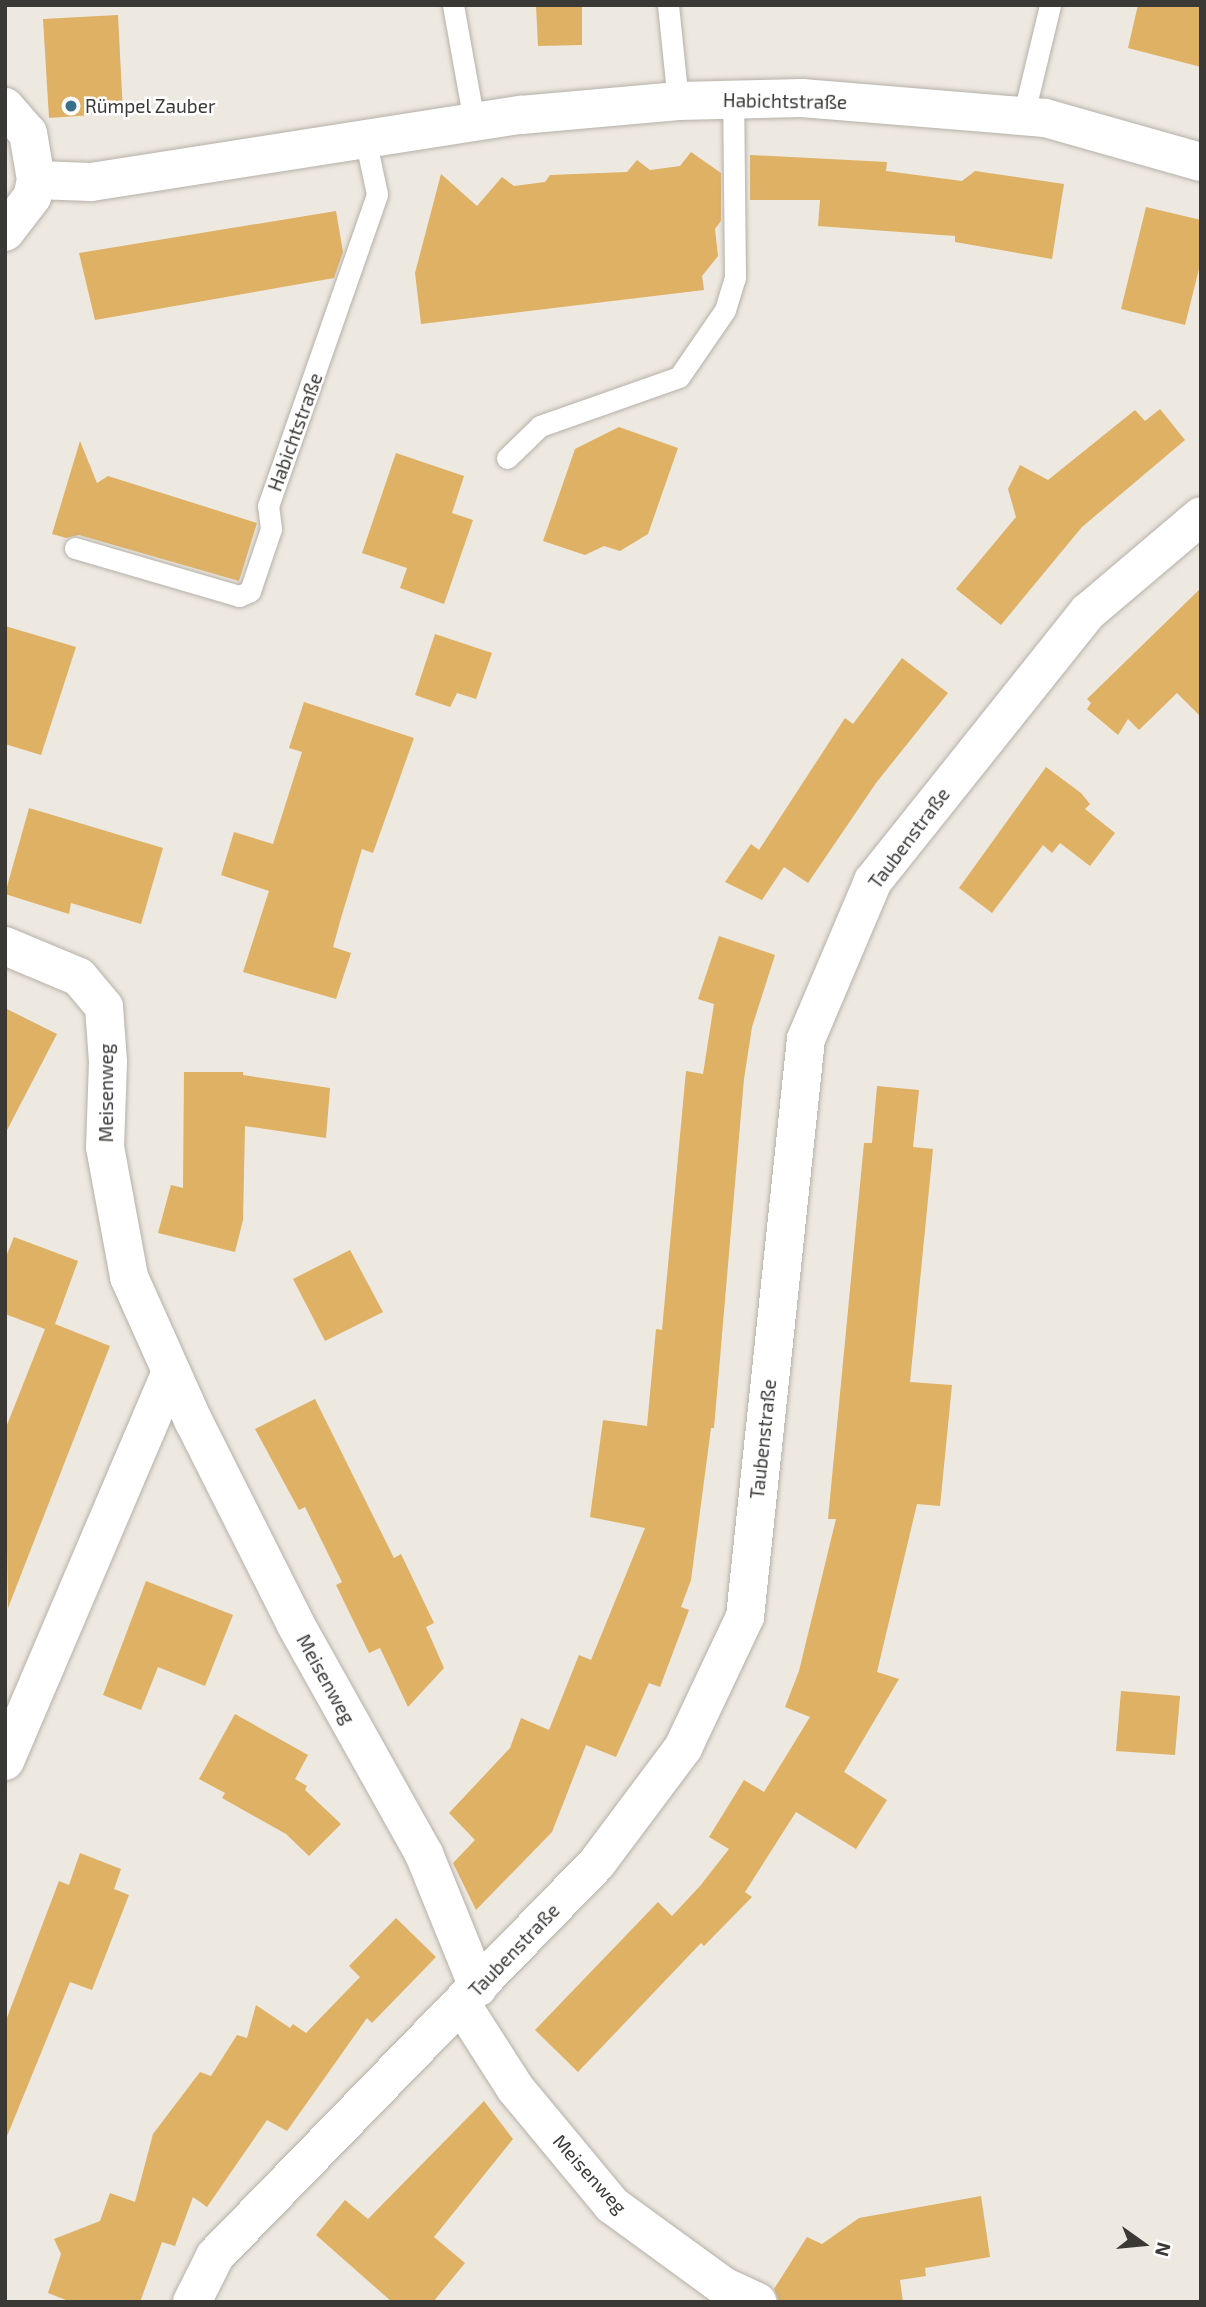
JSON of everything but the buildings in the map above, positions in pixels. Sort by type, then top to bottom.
[{"type":"street","name":"Habichtstraße","points":[[36,180],[91,182],[474,122],[733,99],[802,98],[1045,118],[1201,162]]},
{"type":"street","points":[[5,107],[28,133],[36,180],[32,197],[5,232]]},
{"type":"street","name":"Taubenstraße","points":[[192,2302],[215,2256],[597,1863],[682,1748],[745,1617],[806,1039],[873,881],[1087,612],[1201,516]]},
{"type":"street","name":"Meisenweg","points":[[5,946],[79,977],[104,1007],[108,1062],[105,1147],[129,1278],[171,1371],[296,1625],[424,1854],[470,1996],[515,2088],[612,2205],[732,2297]]},
{"type":"street","points":[[5,1761],[171,1371]]},
{"type":"lane","points":[[453,5],[474,122]]},
{"type":"lane","points":[[668,5],[678,102]]},
{"type":"lane","points":[[1023,117],[1050,5]]},
{"type":"lane","points":[[508,458],[540,426],[679,377],[725,310],[735,278],[733,99]]},
{"type":"lane","name":"Habichtstraße","points":[[75,548],[239,596],[250,591],[271,529],[268,506],[377,194],[365,138]]},
{"type":"place","name":"Rümpel Zauber","points":[[71,106]]}]
